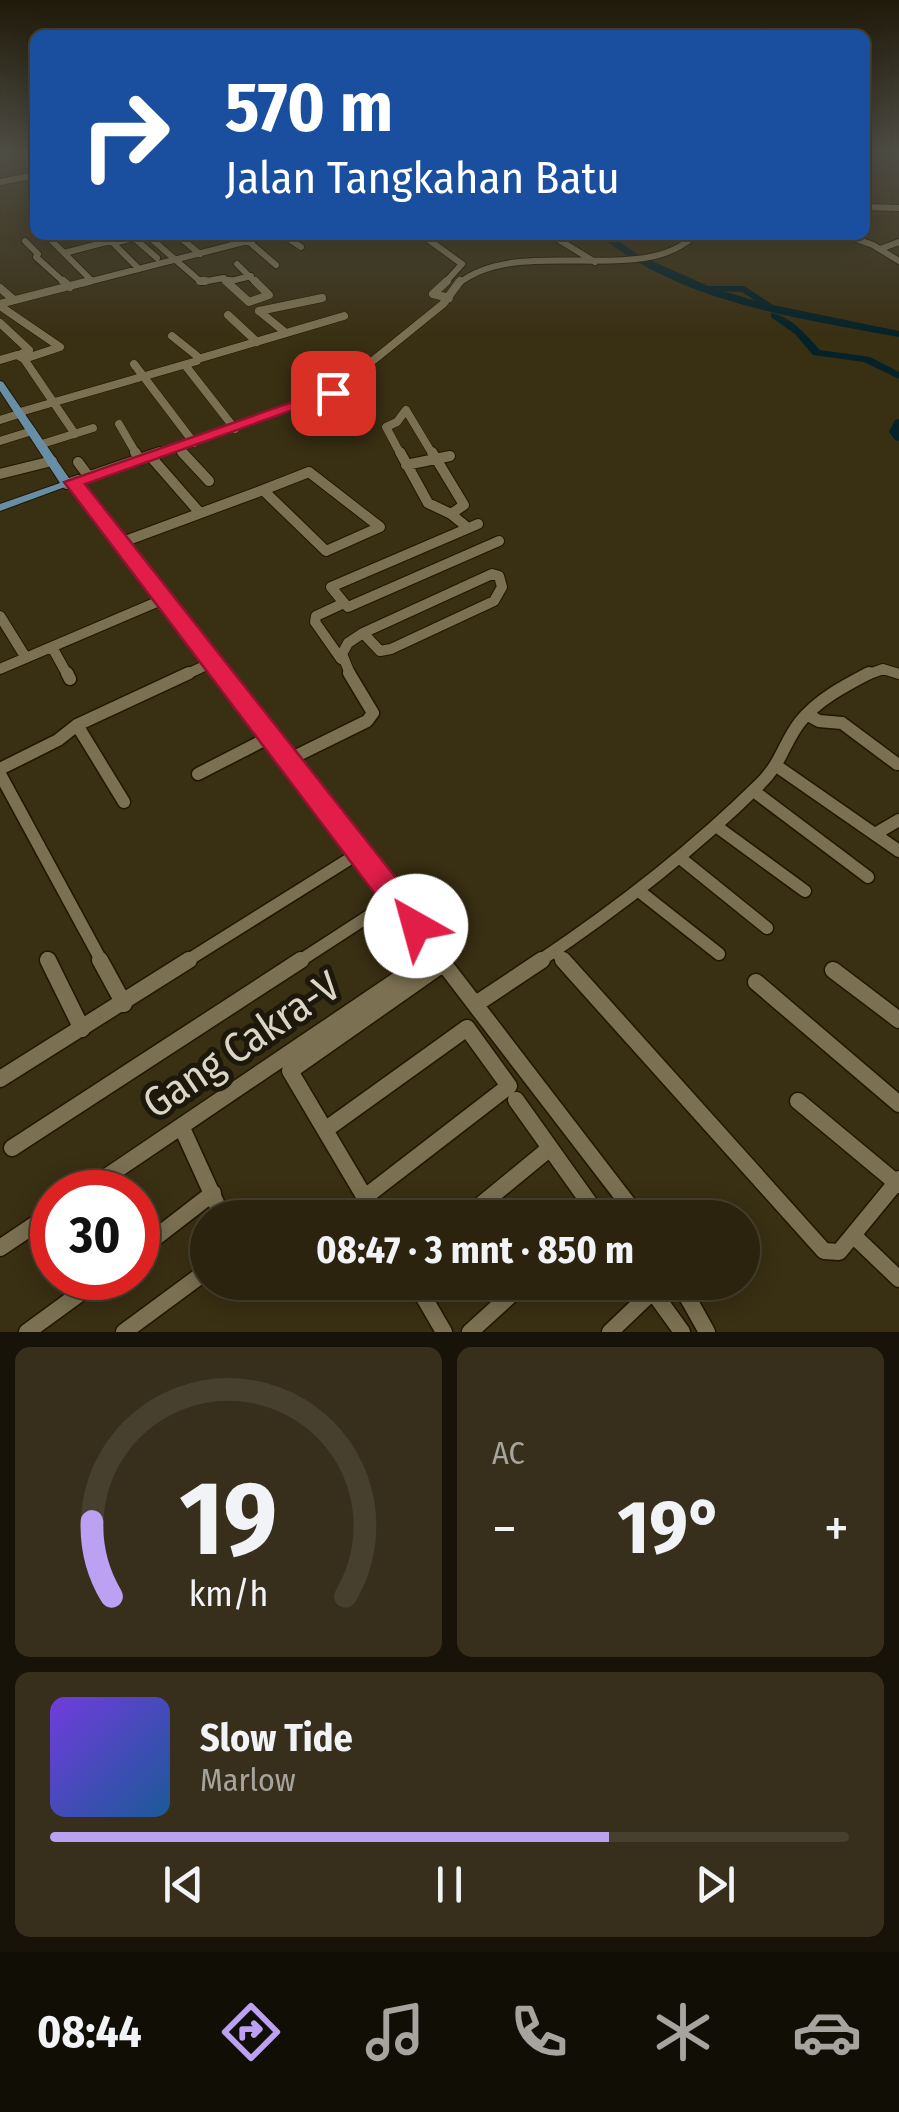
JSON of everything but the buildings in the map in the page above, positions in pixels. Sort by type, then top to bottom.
[{"type":"main road","points":[[0,508],[70,483],[1,388]]},
{"type":"street","points":[[25,240],[38,254],[36,258],[70,286]]},
{"type":"street","points":[[51,240],[92,281]]},
{"type":"street","points":[[92,240],[97,245]]},
{"type":"street","points":[[64,253],[106,240]]},
{"type":"street","points":[[126,240],[113,243],[136,267]]},
{"type":"street","points":[[0,305],[92,281],[158,258],[136,240]]},
{"type":"street","points":[[153,240],[204,282],[251,276]]},
{"type":"street","points":[[168,254],[187,248],[179,240]]},
{"type":"street","points":[[181,240],[200,254]]},
{"type":"street","points":[[230,240],[236,244]]},
{"type":"street","points":[[136,267],[255,240]]},
{"type":"street","points":[[290,240],[301,247]]},
{"type":"street","points":[[429,240],[462,264],[432,294],[450,298]]},
{"type":"street","points":[[559,240],[594,262]]},
{"type":"street","points":[[625,1200],[214,662],[70,483],[333,393],[450,298],[465,278],[508,263],[546,257],[594,262],[680,248],[689,240]]},
{"type":"street","points":[[858,240],[899,261]]},
{"type":"street","points":[[248,242],[276,265]]},
{"type":"street","points":[[880,248],[899,242]]},
{"type":"street","points":[[217,271],[249,302],[269,295],[237,264]]},
{"type":"street","points":[[0,288],[14,300]]},
{"type":"street","points":[[286,333],[258,311],[322,298]]},
{"type":"street","points":[[0,305],[60,346],[0,360]]},
{"type":"street","points":[[228,314],[257,342]]},
{"type":"street","points":[[0,420],[344,316]]},
{"type":"street","points":[[2,328],[29,350],[21,357]]},
{"type":"street","points":[[172,336],[198,359]]},
{"type":"street","points":[[21,357],[75,434]]},
{"type":"street","points":[[134,364],[194,443]]},
{"type":"street","points":[[185,366],[235,429]]},
{"type":"street","points":[[451,514],[464,506],[406,410],[398,422],[386,428],[428,503],[473,526],[330,587],[348,607],[499,541]]},
{"type":"street","points":[[118,424],[146,459],[200,513]]},
{"type":"street","points":[[42,444],[93,428]]},
{"type":"street","points":[[0,441],[32,431]]},
{"type":"street","points":[[178,448],[209,481]]},
{"type":"street","points":[[406,464],[450,456]]},
{"type":"street","points":[[0,473],[52,462]]},
{"type":"street","points":[[78,462],[89,477]]},
{"type":"street","points":[[120,544],[262,489],[313,472],[380,527],[326,552],[262,489]]},
{"type":"street","points":[[340,659],[342,650],[363,633],[492,574],[499,576],[502,594],[494,601],[390,649],[380,650],[363,633]]},
{"type":"street","points":[[0,669],[164,600]]},
{"type":"street","points":[[288,760],[367,721],[373,713],[314,619],[344,603]]},
{"type":"street","points":[[0,616],[26,658]]},
{"type":"street","points":[[52,647],[70,679]]},
{"type":"street","points":[[124,1004],[0,772],[58,740],[77,724],[214,662]]},
{"type":"street","points":[[476,1004],[639,891],[755,792],[778,767],[800,722],[828,697],[867,674],[883,669],[899,674]]},
{"type":"street","points":[[808,715],[820,722],[842,724],[897,764]]},
{"type":"street","points":[[77,724],[124,802]]},
{"type":"street","points":[[198,774],[270,738]]},
{"type":"street","points":[[778,767],[899,850]]},
{"type":"street","points":[[755,792],[868,877]]},
{"type":"street","points":[[876,834],[899,820]]},
{"type":"street","points":[[716,826],[805,891]]},
{"type":"street","points":[[0,1079],[359,853]]},
{"type":"street","points":[[679,857],[767,928]]},
{"type":"street","points":[[639,891],[719,954]]},
{"type":"street","points":[[12,1148],[396,899]]},
{"type":"street","points":[[555,951],[824,1251],[839,1252],[898,1182],[798,1102]]},
{"type":"street","points":[[47,958],[82,1029]]},
{"type":"street","points":[[367,1200],[290,1071],[440,958]]},
{"type":"street","name":"Gang Cakra-V","points":[[118,1170],[440,958]]},
{"type":"street","points":[[834,970],[899,1020]]},
{"type":"street","points":[[756,982],[899,1104]]},
{"type":"street","points":[[326,1130],[467,1028],[510,1086],[365,1197]]},
{"type":"street","points":[[516,1100],[587,1200]]},
{"type":"street","points":[[182,1128],[216,1200]]},
{"type":"street","points":[[487,1200],[550,1148]]},
{"type":"street","points":[[160,1234],[213,1194]]},
{"type":"street","points":[[0,1248],[30,1228]]},
{"type":"street","points":[[853,1234],[899,1280]]},
{"type":"street","points":[[124,1332],[190,1283]]},
{"type":"street","points":[[28,1332],[72,1300]]},
{"type":"street","points":[[425,1300],[444,1332]]},
{"type":"street","points":[[470,1332],[505,1300]]},
{"type":"street","points":[[610,1332],[638,1300]]},
{"type":"street","points":[[659,1300],[682,1332]]},
{"type":"street","points":[[690,1300],[707,1332]]},
{"type":"waterway","points":[[610,240],[671,275],[707,289],[783,311],[899,334]]},
{"type":"waterway","points":[[712,288],[744,289],[768,305]]},
{"type":"waterway","points":[[774,315],[798,332],[817,353],[866,359],[899,376]]},
{"type":"waterway","points":[[899,422],[895,432],[899,438]]},
{"type":"route","points":[[333,393],[74,482],[416,926]]}]
